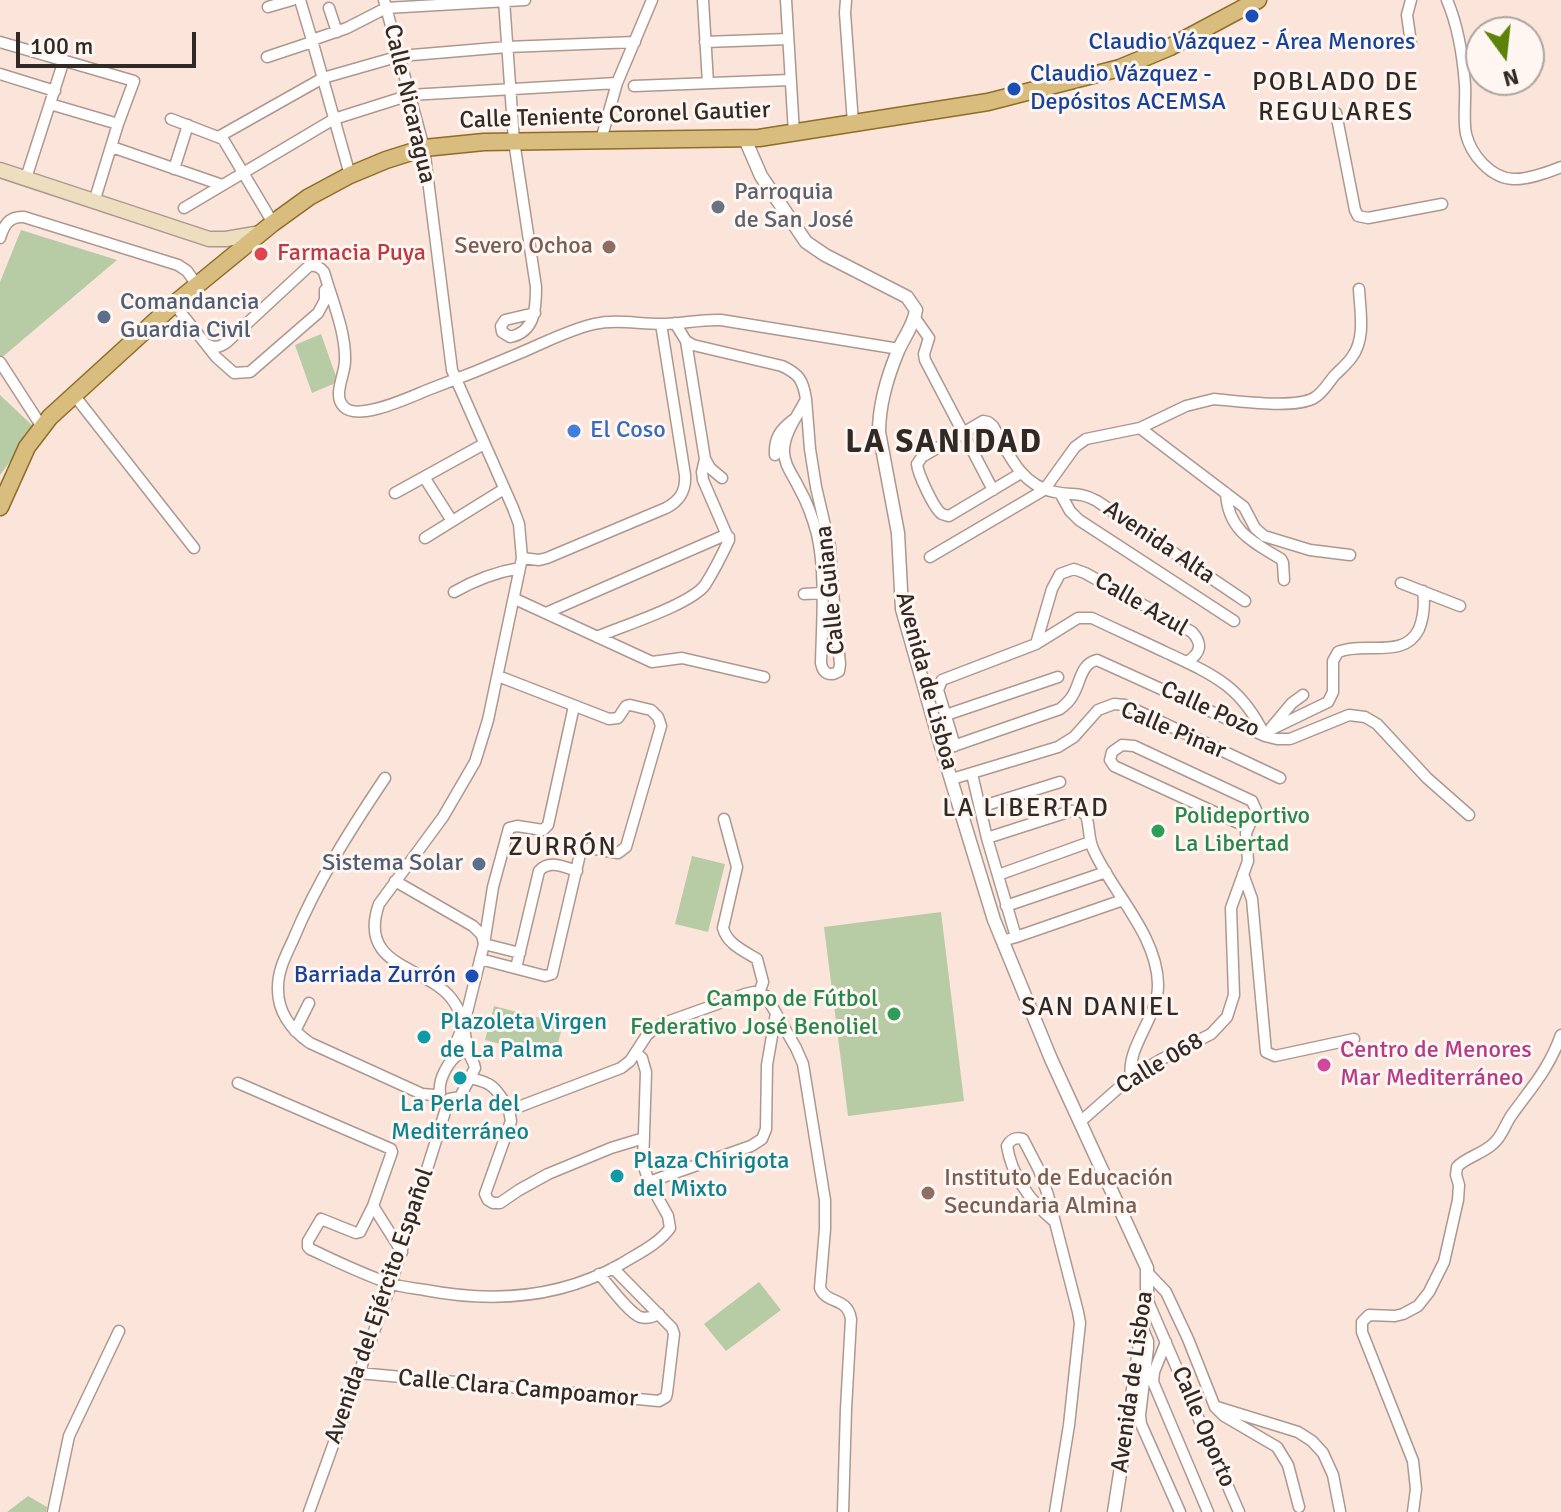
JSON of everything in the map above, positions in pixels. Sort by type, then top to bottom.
[{"type":"main road","name":"Calle Teniente Coronel Gautier","points":[[0,507],[18,464],[42,427],[174,304],[309,197],[386,160],[424,148],[469,143],[745,139],[988,102],[1107,72],[1170,47],[1258,0]]},
{"type":"main road","points":[[0,170],[209,239],[226,239],[267,228]]},
{"type":"main road","points":[[209,239],[215,246],[221,266]]},
{"type":"street","points":[[268,7],[292,0]]},
{"type":"street","points":[[300,0],[350,175]]},
{"type":"street","points":[[504,0],[514,141],[536,287],[535,313]]},
{"type":"street","points":[[267,57],[337,32],[385,4],[525,0]]},
{"type":"street","points":[[601,140],[617,83],[652,0]]},
{"type":"street","points":[[703,0],[708,83]]},
{"type":"street","points":[[786,0],[794,133]]},
{"type":"street","points":[[846,0],[853,123]]},
{"type":"street","points":[[1411,0],[1407,15],[1411,43]]},
{"type":"street","points":[[1447,0],[1462,60],[1466,132],[1477,157],[1495,173],[1513,179],[1539,175],[1561,167]]},
{"type":"street","name":"Calle Nicaragua","points":[[385,4],[424,148],[450,359],[456,380]]},
{"type":"street","points":[[329,8],[337,32]]},
{"type":"street","points":[[705,42],[788,39]]},
{"type":"street","points":[[0,42],[134,81],[94,202]]},
{"type":"street","points":[[220,136],[323,78],[400,56],[507,47],[635,42]]},
{"type":"street","points":[[26,178],[64,60]]},
{"type":"street","points":[[0,74],[55,91]]},
{"type":"street","points":[[634,86],[790,80]]},
{"type":"street","points":[[184,208],[334,119],[410,95],[617,83]]},
{"type":"street","points":[[50,104],[118,124]]},
{"type":"street","points":[[1336,113],[1358,216],[1368,218],[1442,204]]},
{"type":"street","points":[[171,119],[220,136],[243,171],[267,228]]},
{"type":"street","points":[[174,169],[188,125]]},
{"type":"street","points":[[745,139],[761,176],[806,242],[907,297],[916,310],[915,318],[929,338],[925,360],[993,490]]},
{"type":"street","points":[[112,147],[222,185]]},
{"type":"street","points":[[0,238],[7,222],[24,217],[178,265],[197,285]]},
{"type":"street","points":[[206,344],[221,347],[309,266],[315,265],[324,272],[343,340],[345,362],[338,398],[341,405],[353,412],[380,408],[577,329],[615,321],[661,324],[721,320],[899,349]]},
{"type":"street","points":[[174,304],[216,357],[234,373],[250,372],[318,313],[325,300],[324,272]]},
{"type":"street","points":[[930,557],[1044,490],[1071,452],[1086,439],[1140,428],[1205,400],[1276,404],[1314,398],[1351,360],[1357,348],[1361,333],[1359,289]]},
{"type":"street","name":"Avenida de Lisboa","points":[[915,318],[899,349],[881,407],[879,432],[898,533],[902,609],[949,748],[952,779],[994,920],[1051,1059],[1147,1272],[1147,1299],[1114,1512]]},
{"type":"street","points":[[675,323],[686,341],[705,459],[722,478]]},
{"type":"street","points":[[454,592],[486,576],[521,563],[547,558],[666,508],[682,495],[685,475],[661,324]]},
{"type":"street","name":"Calle Guiana","points":[[686,341],[782,366],[795,372],[801,380],[806,399],[816,487],[833,570],[840,664],[839,671],[833,674],[822,670],[822,593],[817,533],[785,462],[784,452],[785,441],[806,399]]},
{"type":"street","points":[[0,362],[42,427]]},
{"type":"street","points":[[385,778],[329,864],[305,911],[279,975],[280,1005],[295,1031],[310,1043],[422,1094],[460,1097],[475,1063],[469,1055],[464,1024],[452,999],[442,989],[407,970],[385,952],[377,942],[374,930],[379,904],[443,817],[475,762],[488,720],[521,563],[519,524],[456,380]]},
{"type":"street","points":[[74,395],[194,548]]},
{"type":"street","points":[[775,455],[777,435],[798,416]]},
{"type":"street","name":"Avenida Alta","points":[[964,433],[983,421],[988,422],[1030,482],[1044,490],[1082,494],[1097,501],[1245,601]]},
{"type":"street","points":[[1140,428],[1244,507],[1255,528],[1264,536],[1310,550],[1350,555]]},
{"type":"street","points":[[964,433],[922,457],[917,464],[919,474],[942,514],[949,516],[1021,473]]},
{"type":"street","points":[[395,493],[484,444]]},
{"type":"street","points":[[597,637],[680,603],[697,592],[709,578],[729,537],[703,480],[705,459]]},
{"type":"street","points":[[424,477],[452,521]]},
{"type":"street","points":[[425,538],[504,489]]},
{"type":"street","points":[[1060,493],[1079,520],[1234,621]]},
{"type":"street","points":[[1226,493],[1236,526],[1256,546],[1281,559],[1284,580]]},
{"type":"street","points":[[546,613],[723,536],[729,537]]},
{"type":"street","name":"Calle Azul","points":[[1074,569],[1192,632],[1198,639],[1199,649],[1187,662],[1092,618],[1078,618],[1036,644],[1052,589],[1060,574],[1074,569]]},
{"type":"street","points":[[1401,583],[1460,606]]},
{"type":"street","points":[[1267,733],[1328,702],[1333,692],[1333,661],[1338,652],[1407,644],[1414,637],[1423,617],[1423,591]]},
{"type":"street","points":[[804,594],[822,593]]},
{"type":"street","points":[[515,599],[652,662],[687,659],[764,677]]},
{"type":"street","points":[[949,748],[946,715],[938,686],[942,680],[1036,644]]},
{"type":"street","name":"Calle Pozo","points":[[949,748],[1060,709],[1075,692],[1085,666],[1097,660],[1277,739],[1290,739],[1349,715],[1365,717],[1377,724],[1427,778],[1469,815]]},
{"type":"street","points":[[1187,662],[1228,685],[1267,733]]},
{"type":"street","points":[[480,959],[545,976],[554,972],[580,854],[590,848],[618,853],[626,847],[661,726],[651,710],[626,706],[614,720],[498,676]]},
{"type":"street","points":[[946,715],[1058,677]]},
{"type":"street","points":[[1267,733],[1287,708],[1303,695]]},
{"type":"street","name":"Calle Pinar","points":[[972,774],[1052,749],[1074,737],[1098,710],[1114,704],[1125,705],[1280,778]]},
{"type":"street","points":[[469,1055],[454,1056],[484,944],[493,887],[507,831],[512,826],[539,830],[546,828],[574,706]]},
{"type":"street","name":"Calle 068","points":[[1080,1122],[1131,1077],[1211,1034],[1227,1017],[1234,995],[1231,908],[1248,861],[1247,827],[1256,810],[1254,803],[1134,746],[1118,747],[1110,756],[1114,766],[1247,827]]},
{"type":"street","points":[[952,779],[972,774],[1016,937]]},
{"type":"street","points":[[980,807],[1060,782]]},
{"type":"street","points":[[987,838],[1071,811],[1086,815],[1090,842],[1147,941],[1156,968],[1158,985],[1155,1002],[1131,1061],[1131,1077]]},
{"type":"street","points":[[724,819],[737,867],[723,928],[731,942],[757,959],[763,982],[759,993]]},
{"type":"street","points":[[998,875],[1090,842]]},
{"type":"street","points":[[516,968],[539,871],[549,864],[577,871]]},
{"type":"street","points":[[1006,906],[1106,872]]},
{"type":"street","points":[[1243,874],[1252,899],[1266,1052],[1275,1056],[1354,1039]]},
{"type":"street","points":[[395,881],[478,929],[484,944]]},
{"type":"street","points":[[1002,941],[1123,900]]},
{"type":"street","points":[[484,944],[520,953]]},
{"type":"street","points":[[471,1078],[489,1084],[508,1105],[521,1106],[621,1068],[636,1053],[647,1035],[664,1023],[745,994],[766,996],[803,1064],[825,1200],[820,1288],[826,1297],[846,1307],[851,1319],[843,1512]]},
{"type":"street","points":[[295,1031],[309,1003]]},
{"type":"street","points":[[649,1182],[751,1146],[762,1139],[766,1129],[767,1065],[776,1013]]},
{"type":"street","points":[[1413,1512],[1416,1489],[1413,1461],[1362,1332],[1362,1322],[1369,1315],[1403,1314],[1424,1300],[1444,1262],[1458,1200],[1457,1167],[1498,1139],[1548,1065],[1561,1035]]},
{"type":"street","points":[[238,1083],[391,1149],[373,1206],[360,1232],[321,1219],[307,1244],[310,1249],[391,1284],[450,1295],[513,1297],[550,1291],[613,1268],[641,1252],[670,1228],[668,1216],[643,1164],[646,1072],[642,1058],[636,1053]]},
{"type":"street","name":"Avenida del Ejército Español","points":[[309,1512],[402,1252],[445,1096],[440,1082],[454,1056]]},
{"type":"street","points":[[503,1100],[511,1121],[486,1187],[485,1194],[493,1203],[500,1203],[533,1182],[579,1161],[644,1138]]},
{"type":"street","points":[[1055,1222],[1036,1205],[1021,1184],[1008,1153],[1010,1140],[1023,1139],[1043,1182],[1055,1222],[1080,1323],[1069,1425],[1055,1512]]},
{"type":"street","points":[[373,1206],[402,1252]]},
{"type":"street","name":"Calle Clara Campoamor","points":[[359,1373],[659,1401],[667,1393],[674,1334],[672,1328],[613,1268]]},
{"type":"street","points":[[1147,1272],[1166,1292],[1215,1407],[1224,1416],[1277,1447],[1285,1458],[1299,1507]]},
{"type":"street","points":[[599,1274],[634,1313],[646,1318],[659,1314]]},
{"type":"street","name":"Calle Oporto","points":[[1147,1299],[1239,1512]]},
{"type":"street","points":[[1142,1327],[1148,1341],[1141,1424],[1180,1512]]},
{"type":"street","points":[[53,1512],[69,1436],[119,1331]]},
{"type":"street","points":[[1166,1342],[1153,1382],[1208,1512]]},
{"type":"street","points":[[1215,1407],[1298,1432],[1312,1441],[1323,1453],[1333,1475],[1340,1511]]},
{"type":"green space","points":[[21,230],[117,260],[0,359],[0,282]]},
{"type":"green space","points":[[321,334],[338,382],[312,393],[295,345]]},
{"type":"green space","points":[[0,395],[35,428],[0,475]]},
{"type":"green space","points":[[692,856],[725,864],[708,932],[675,924]]},
{"type":"green space","name":"Campo de Fútbol Federativo José Benoliel","points":[[941,912],[964,1101],[848,1116],[824,927]]},
{"type":"green space","points":[[494,1006],[563,1024],[554,1058],[485,1040]]},
{"type":"green space","points":[[759,1282],[781,1310],[726,1351],[704,1324]]},
{"type":"green space","points":[[28,1496],[47,1507],[46,1512],[7,1512]]},
{"type":"place","name":"Claudio Vázquez - Área Menores","points":[[1252,16]]},
{"type":"place","name":"Claudio Vázquez - Depósitos ACEMSA","points":[[1014,89]]},
{"type":"place","name":"Parroquia de San José","points":[[718,207]]},
{"type":"place","name":"Severo Ochoa","points":[[609,247]]},
{"type":"place","name":"Farmacia Puya","points":[[261,254]]},
{"type":"place","name":"Comandancia Guardia Civil","points":[[104,317]]},
{"type":"place","name":"El Coso","points":[[574,431]]},
{"type":"place","name":"Polideportivo La Libertad","points":[[1158,831]]},
{"type":"place","name":"Sistema Solar","points":[[479,864]]},
{"type":"place","name":"Barriada Zurrón","points":[[472,976]]},
{"type":"place","name":"Campo de Fútbol Federativo José Benoliel","points":[[894,1014]]},
{"type":"place","name":"Plazoleta Virgen de La Palma","points":[[424,1037]]},
{"type":"place","name":"Centro de Menores Mar Mediterráneo","points":[[1324,1065]]},
{"type":"place","name":"La Perla del Mediterráneo","points":[[460,1078]]},
{"type":"place","name":"Plaza Chirigota del Mixto","points":[[617,1176]]},
{"type":"place","name":"Instituto de Educación Secundaria Almina","points":[[928,1193]]},
{"type":"district","name":"POBLADO DE REGULARES","points":[[1336,98]]},
{"type":"district","name":"LA SANIDAD","points":[[944,444]]},
{"type":"district","name":"LA LIBERTAD","points":[[1026,809]]},
{"type":"district","name":"ZURRÓN","points":[[563,848]]},
{"type":"district","name":"SAN DANIEL","points":[[1101,1008]]}]
